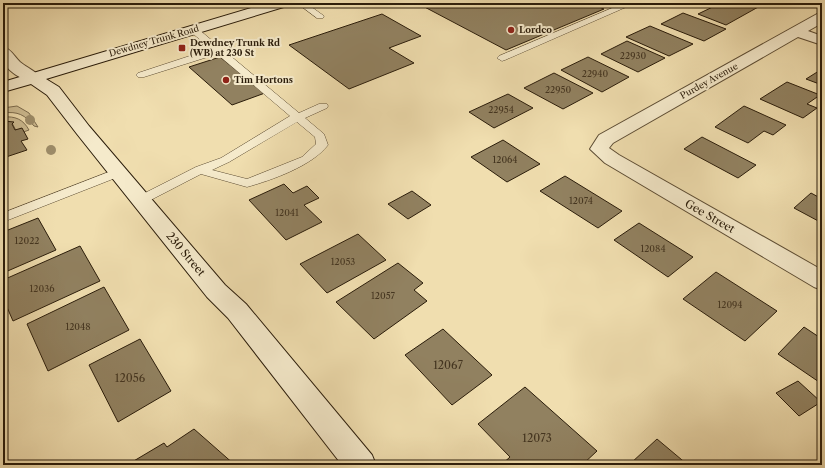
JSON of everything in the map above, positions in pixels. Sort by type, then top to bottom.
[{"type":"street","name":"Dewdney Trunk Road","points":[[3,87],[282,3]]},
{"type":"street","name":"Purdey Avenue","points":[[599,149],[606,139],[798,32],[822,17]]},
{"type":"street","points":[[798,32],[822,41]]},
{"type":"street","name":"230 Street","points":[[3,52],[15,66],[53,91],[83,130],[216,291],[237,311],[361,465]]},
{"type":"street","name":"Gee Street","points":[[599,149],[612,159],[822,281]]},
{"type":"lane","points":[[300,3],[320,16]]},
{"type":"lane","points":[[502,58],[629,4]]},
{"type":"lane","points":[[194,30],[320,136],[322,145],[306,159],[270,175],[247,183],[200,170]]},
{"type":"lane","points":[[141,75],[210,52],[219,51]]},
{"type":"lane","points":[[142,200],[200,170],[225,160],[297,117],[323,106]]},
{"type":"lane","points":[[3,218],[119,172]]},
{"type":"shaded area","points":[[17,106],[29,113],[38,127],[34,126],[27,119],[17,113],[3,113],[3,108]]},
{"type":"shaded area","points":[[3,117],[18,119],[24,123],[29,130],[18,134],[12,123],[3,123]]},
{"type":"building","name":"Lordco","points":[[417,3],[589,3],[604,9],[506,50]]},
{"type":"building","points":[[721,3],[751,3],[760,6],[726,25],[698,14]]},
{"type":"building","points":[[683,13],[726,29],[704,41],[661,24]]},
{"type":"building","points":[[382,14],[421,36],[389,48],[414,63],[349,89],[289,45]]},
{"type":"building","points":[[650,26],[693,44],[669,56],[626,37]]},
{"type":"building","points":[[627,41],[665,58],[638,72],[601,54]]},
{"type":"building","name":"Tim Hortons","points":[[220,57],[265,93],[232,105],[189,67]]},
{"type":"building","points":[[588,57],[629,77],[602,92],[561,70]]},
{"type":"building","points":[[822,69],[822,85],[806,79]]},
{"type":"building","points":[[554,73],[593,93],[563,109],[524,88]]},
{"type":"building","points":[[787,82],[820,95],[807,104],[817,108],[803,118],[760,99]]},
{"type":"building","points":[[508,94],[533,108],[494,128],[469,112]]},
{"type":"building","points":[[744,106],[786,125],[773,135],[764,131],[748,143],[715,127]]},
{"type":"building","points":[[3,121],[14,122],[12,124],[15,130],[22,128],[28,139],[21,141],[27,150],[3,158]]},
{"type":"building","points":[[702,137],[756,165],[738,178],[684,149]]},
{"type":"building","points":[[503,140],[540,164],[507,182],[471,157]]},
{"type":"building","points":[[565,176],[622,211],[598,228],[540,191]]},
{"type":"building","points":[[284,184],[293,193],[307,186],[319,198],[304,205],[322,222],[286,240],[249,200]]},
{"type":"building","points":[[412,191],[431,205],[408,219],[388,204]]},
{"type":"building","points":[[811,193],[822,199],[822,223],[794,208]]},
{"type":"building","points":[[38,218],[56,250],[3,273],[3,232]]},
{"type":"building","points":[[639,223],[693,257],[668,277],[614,240]]},
{"type":"building","points":[[358,234],[386,260],[327,293],[300,264]]},
{"type":"building","points":[[80,246],[100,281],[13,321],[3,298],[3,280]]},
{"type":"building","points":[[398,263],[423,283],[414,290],[427,301],[374,339],[336,302]]},
{"type":"building","points":[[716,272],[777,311],[745,341],[683,299]]},
{"type":"building","points":[[104,287],[129,330],[48,371],[27,324]]},
{"type":"building","points":[[804,327],[822,339],[822,384],[778,354]]},
{"type":"building","points":[[443,329],[492,375],[452,405],[405,355]]},
{"type":"building","points":[[140,339],[171,391],[118,422],[89,365]]},
{"type":"building","points":[[798,381],[821,402],[799,416],[776,393]]},
{"type":"building","points":[[525,387],[597,451],[582,465],[501,465],[510,457],[478,424]]},
{"type":"building","points":[[194,429],[235,465],[127,465],[164,443],[167,447]]},
{"type":"building","points":[[657,439],[688,465],[633,465],[631,463]]},
{"type":"place","name":"Lordco","points":[[511,30]]},
{"type":"place","name":"Dewdney Trunk Rd (WB) at 230 St","points":[[182,48]]},
{"type":"place","name":"Tim Hortons","points":[[226,80]]}]
